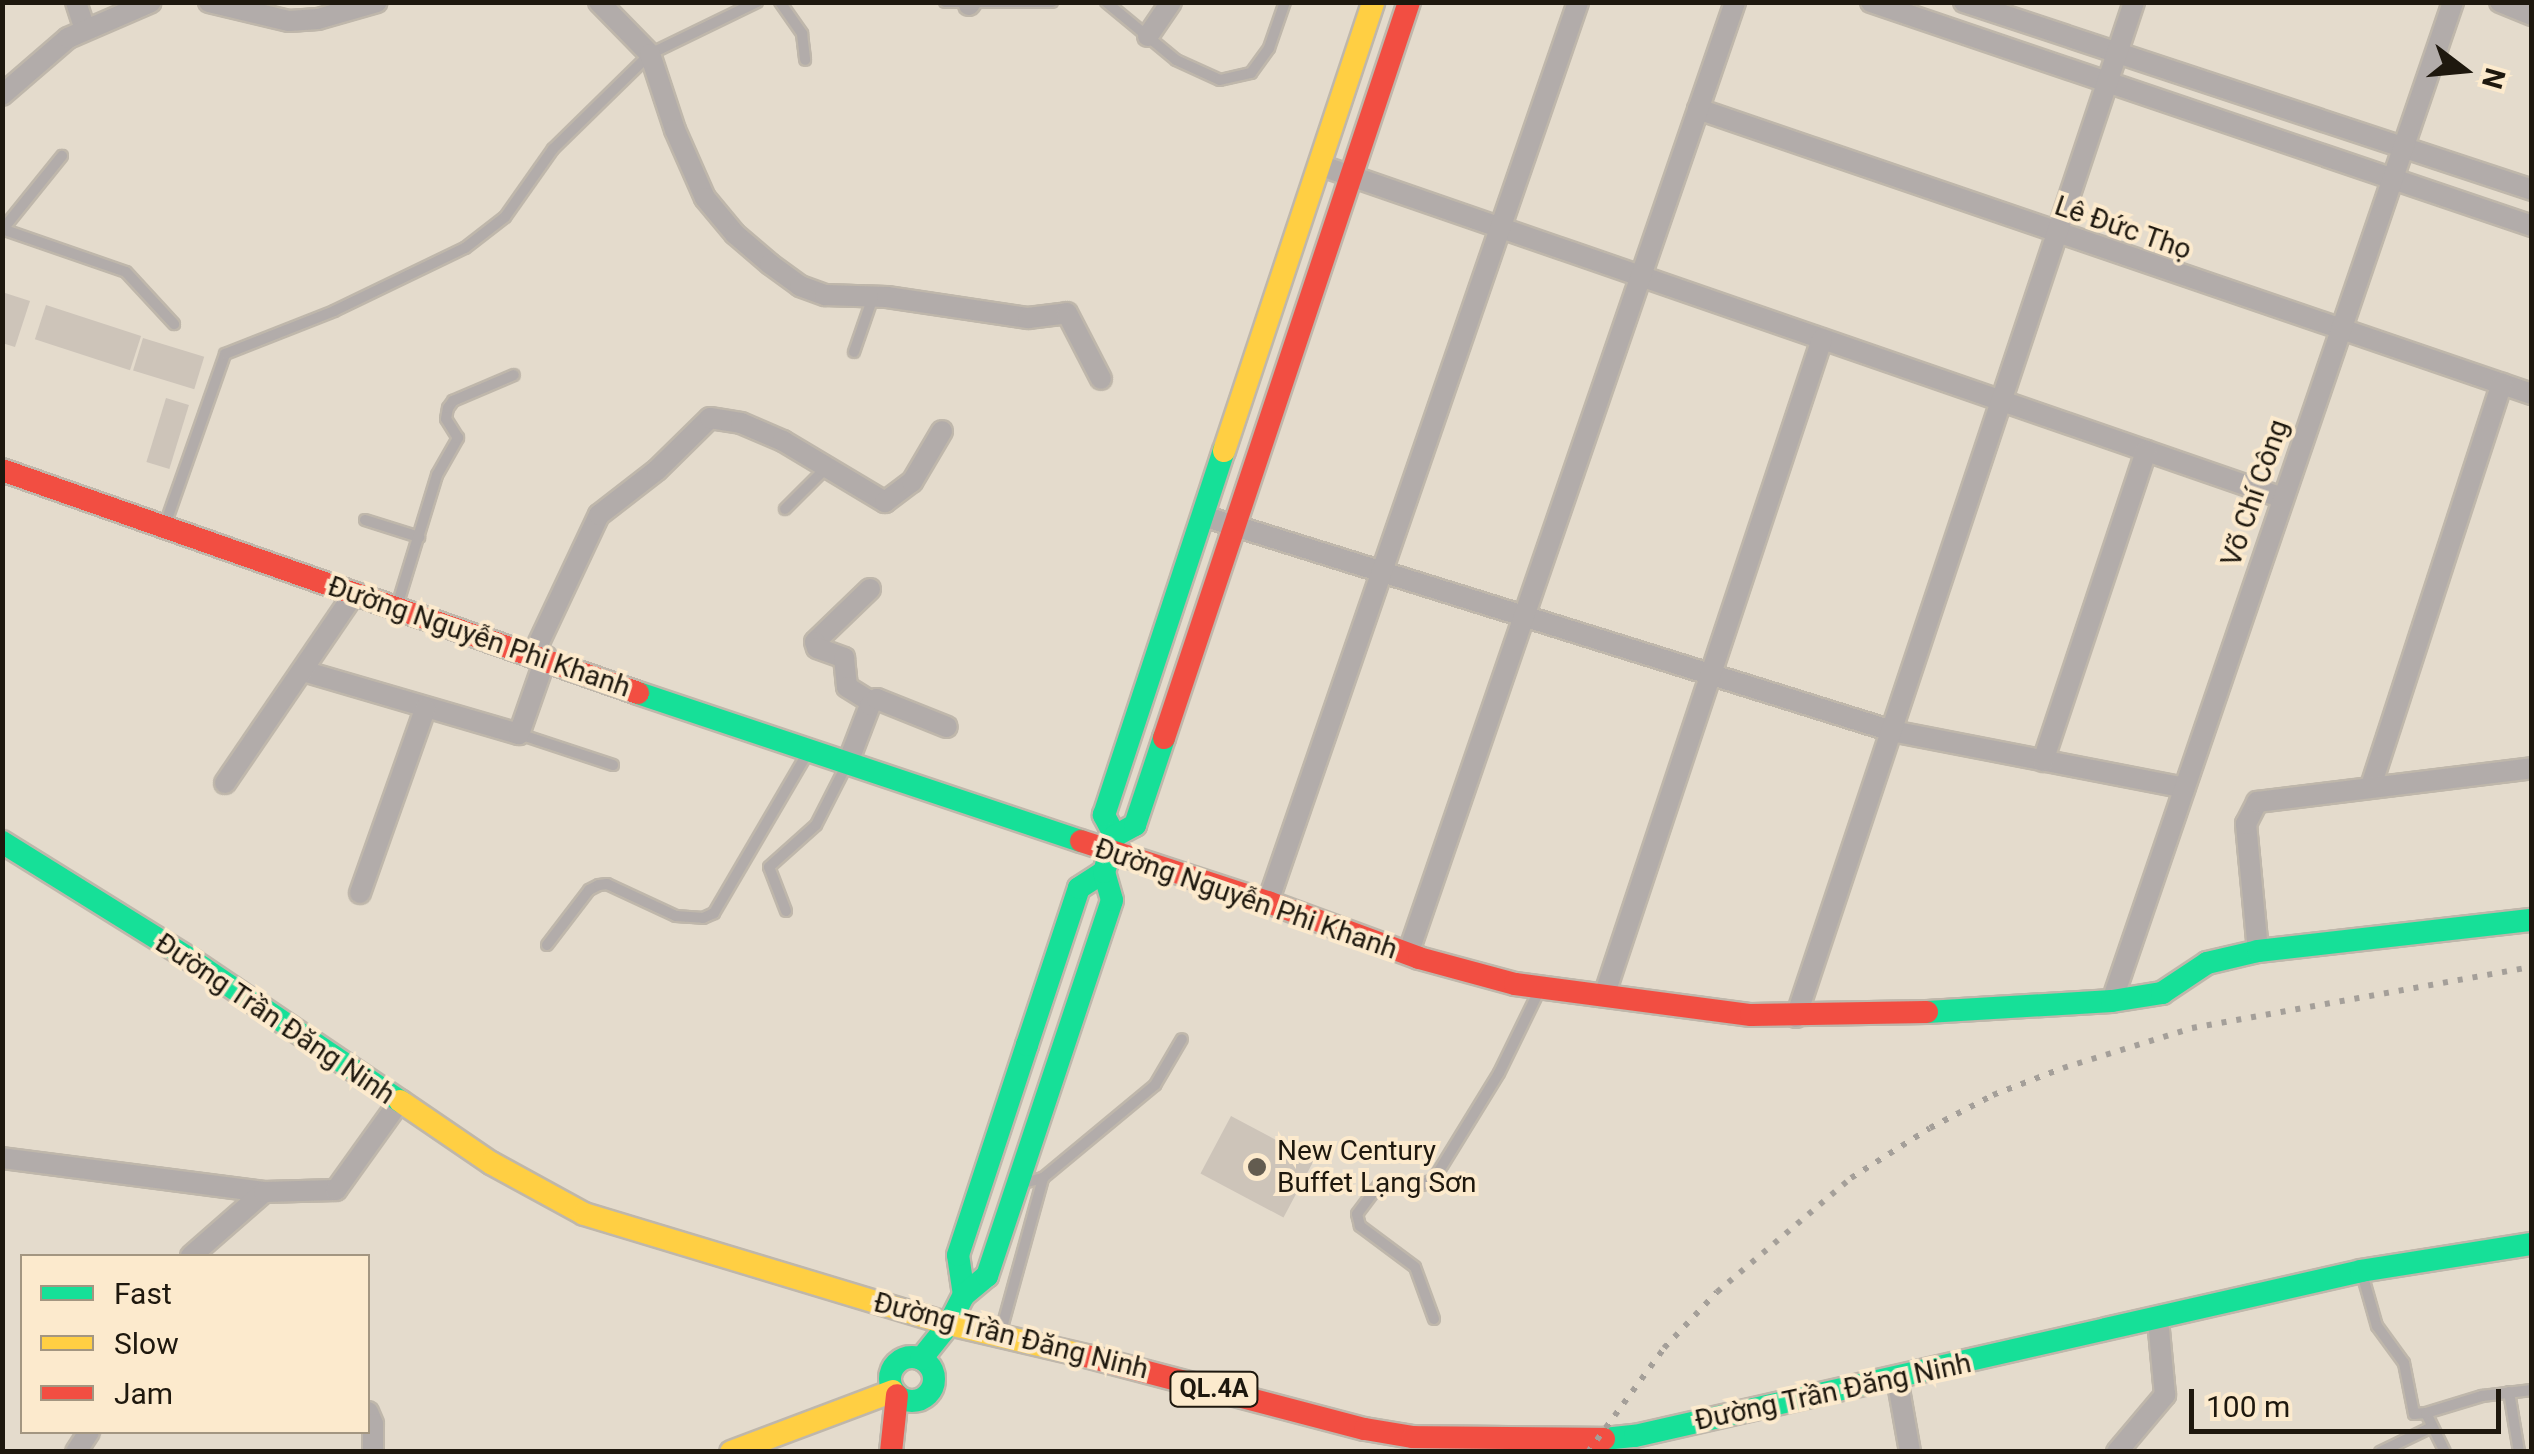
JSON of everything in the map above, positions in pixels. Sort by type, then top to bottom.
[{"type":"street","points":[[76,2],[86,29]]},
{"type":"street","points":[[2,94],[43,56],[86,29],[151,2]]},
{"type":"street","points":[[210,2],[289,21],[318,19],[377,2]]},
{"type":"street","points":[[1148,36],[1170,2]]},
{"type":"street","points":[[909,1452],[903,1395],[890,1375],[898,1361],[921,1358],[949,1324],[964,1295],[987,1276],[1112,900],[1104,815],[1373,2]]},
{"type":"street","points":[[964,1295],[958,1255],[1080,888],[1135,824],[1409,2]]},
{"type":"street","points":[[1268,902],[1578,2]]},
{"type":"street","points":[[1408,954],[1736,2]]},
{"type":"street","points":[[1870,2],[2532,226]]},
{"type":"street","points":[[1964,2],[2532,190]]},
{"type":"street","points":[[1796,1016],[2134,2]]},
{"type":"street","name":"Võ Chí Công","points":[[2112,1001],[2453,2]]},
{"type":"street","points":[[2500,2],[2532,14]]},
{"type":"street","points":[[604,4],[650,54],[693,176],[735,234],[800,286],[825,295],[873,296],[1028,318],[1067,313],[1101,379]]},
{"type":"street","name":"Lê Đức Thọ","points":[[1698,110],[2532,394]]},
{"type":"street","points":[[1319,165],[2282,498]]},
{"type":"street","points":[[1604,996],[1822,339]]},
{"type":"street","points":[[2371,786],[2502,384]]},
{"type":"street","points":[[303,671],[519,734],[540,655],[599,515],[657,470],[706,420],[726,419],[758,429],[880,501],[890,502],[918,474],[942,430]]},
{"type":"street","points":[[2043,761],[2146,451]]},
{"type":"street","name":"Đường Nguyễn Phi Khanh","points":[[2,470],[1110,854],[1268,902],[1465,973],[1541,988],[1707,1010],[1796,1016],[1893,1016],[2112,1001],[2162,993],[2207,963],[2258,951],[2532,920]]},
{"type":"street","points":[[1203,516],[1892,732],[2184,788]]},
{"type":"street","points":[[870,588],[814,642],[817,648],[846,660],[846,687],[872,702],[886,700],[947,726]]},
{"type":"street","points":[[225,784],[354,594]]},
{"type":"street","points":[[847,765],[872,702]]},
{"type":"street","points":[[360,893],[424,709]]},
{"type":"street","points":[[2258,951],[2246,824],[2250,808],[2264,799],[2532,768]]},
{"type":"street","name":"Đường Trần Đăng Ninh","points":[[2,842],[193,962],[524,1184],[584,1214],[949,1324],[1150,1371],[1365,1429],[1412,1437],[1573,1446],[1635,1436],[2362,1271],[2532,1244]]},
{"type":"street","points":[[2,1158],[264,1192],[336,1190],[399,1102]]},
{"type":"street","points":[[194,1254],[264,1192]]},
{"type":"street","points":[[2117,1452],[2165,1396],[2158,1318]]},
{"type":"street","points":[[731,1452],[903,1395],[929,1394],[934,1378],[921,1358]]},
{"type":"street","points":[[1898,1378],[1910,1452]]},
{"type":"street","points":[[892,1452],[903,1395]]},
{"type":"street","points":[[370,1417],[373,1452]]},
{"type":"lane","points":[[164,528],[225,354],[334,310],[464,248],[505,217],[542,160],[650,54],[756,2]]},
{"type":"lane","points":[[780,2],[802,34],[805,60]]},
{"type":"lane","points":[[945,2],[1052,2]]},
{"type":"lane","points":[[1106,2],[1197,73],[1232,80],[1251,73],[1262,60],[1284,2]]},
{"type":"lane","points":[[62,156],[3,229],[126,272],[174,324]]},
{"type":"lane","points":[[854,352],[873,296]]},
{"type":"lane","points":[[396,608],[438,475],[458,438],[446,418],[448,408],[453,401],[514,375]]},
{"type":"lane","points":[[786,509],[826,467]]},
{"type":"lane","points":[[364,520],[418,537]]},
{"type":"lane","points":[[519,734],[612,765]]},
{"type":"lane","points":[[547,945],[589,890],[600,885],[607,884],[676,916],[704,918],[714,913],[808,752]]},
{"type":"lane","points":[[786,912],[769,868],[816,826],[847,765]]},
{"type":"lane","points":[[1434,1320],[1415,1267],[1360,1226],[1357,1214],[1382,1182],[1422,1184],[1434,1179],[1499,1074],[1541,988]]},
{"type":"lane","points":[[1017,1185],[1044,1178],[1155,1086],[1182,1039]]},
{"type":"lane","points":[[1000,1337],[1044,1178]]},
{"type":"lane","points":[[2362,1271],[2377,1326],[2404,1363],[2414,1414],[2532,1390]]},
{"type":"lane","points":[[2509,1392],[2519,1452]]},
{"type":"lane","points":[[2426,1412],[2444,1452]]},
{"type":"lane","points":[[2380,1452],[2432,1427]]},
{"type":"building","points":[[2,292],[30,301],[15,347],[2,343]]},
{"type":"building","points":[[46,305],[141,336],[130,370],[35,339]]},
{"type":"building","points":[[143,338],[204,357],[194,389],[133,371]]},
{"type":"building","points":[[166,398],[189,405],[169,469],[146,462]]},
{"type":"building","name":"New Century Buffet Lạng Sơn","points":[[1231,1116],[1314,1160],[1283,1218],[1200,1173]]},
{"type":"railway","points":[[1588,1452],[1664,1348],[1717,1292],[1851,1178],[1930,1128],[1993,1095],[2063,1068],[2192,1028],[2532,967]]},
{"type":"traffic: fast","points":[[1115,836],[1104,815],[1224,451]]},
{"type":"traffic: fast","points":[[638,693],[1081,841]]},
{"type":"traffic: fast","points":[[921,1359],[949,1324],[964,1295],[987,1276],[1112,900],[1104,872],[1115,836],[1135,825],[1164,738]]},
{"type":"traffic: fast","points":[[2,842],[193,961],[400,1101]]},
{"type":"traffic: fast","points":[[964,1295],[958,1255],[1027,1045],[1079,888],[1104,872]]},
{"type":"traffic: fast","points":[[1927,1012],[2112,1001],[2162,993],[2207,963],[2258,951],[2532,920]]},
{"type":"traffic: fast","points":[[1604,1439],[1635,1436],[2361,1271],[2532,1244]]},
{"type":"traffic: fast","points":[[912,1357],[928,1363],[934,1379],[928,1395],[912,1401],[896,1395],[890,1379],[896,1363],[912,1357]]},
{"type":"traffic: slow","points":[[1224,451],[1373,2]]},
{"type":"traffic: slow","points":[[400,1101],[491,1163],[584,1214],[949,1324],[1086,1356]]},
{"type":"traffic: slow","points":[[731,1452],[893,1391]]},
{"type":"traffic: jam","points":[[1164,738],[1409,2]]},
{"type":"traffic: jam","points":[[2,470],[638,693]]},
{"type":"traffic: jam","points":[[1081,841],[1268,902],[1419,958],[1515,984],[1751,1015],[1927,1012]]},
{"type":"traffic: jam","points":[[1086,1356],[1365,1429],[1413,1437],[1604,1439]]},
{"type":"traffic: jam","points":[[891,1452],[897,1395]]},
{"type":"place","name":"New Century Buffet Lạng Sơn","points":[[1257,1167]]}]
